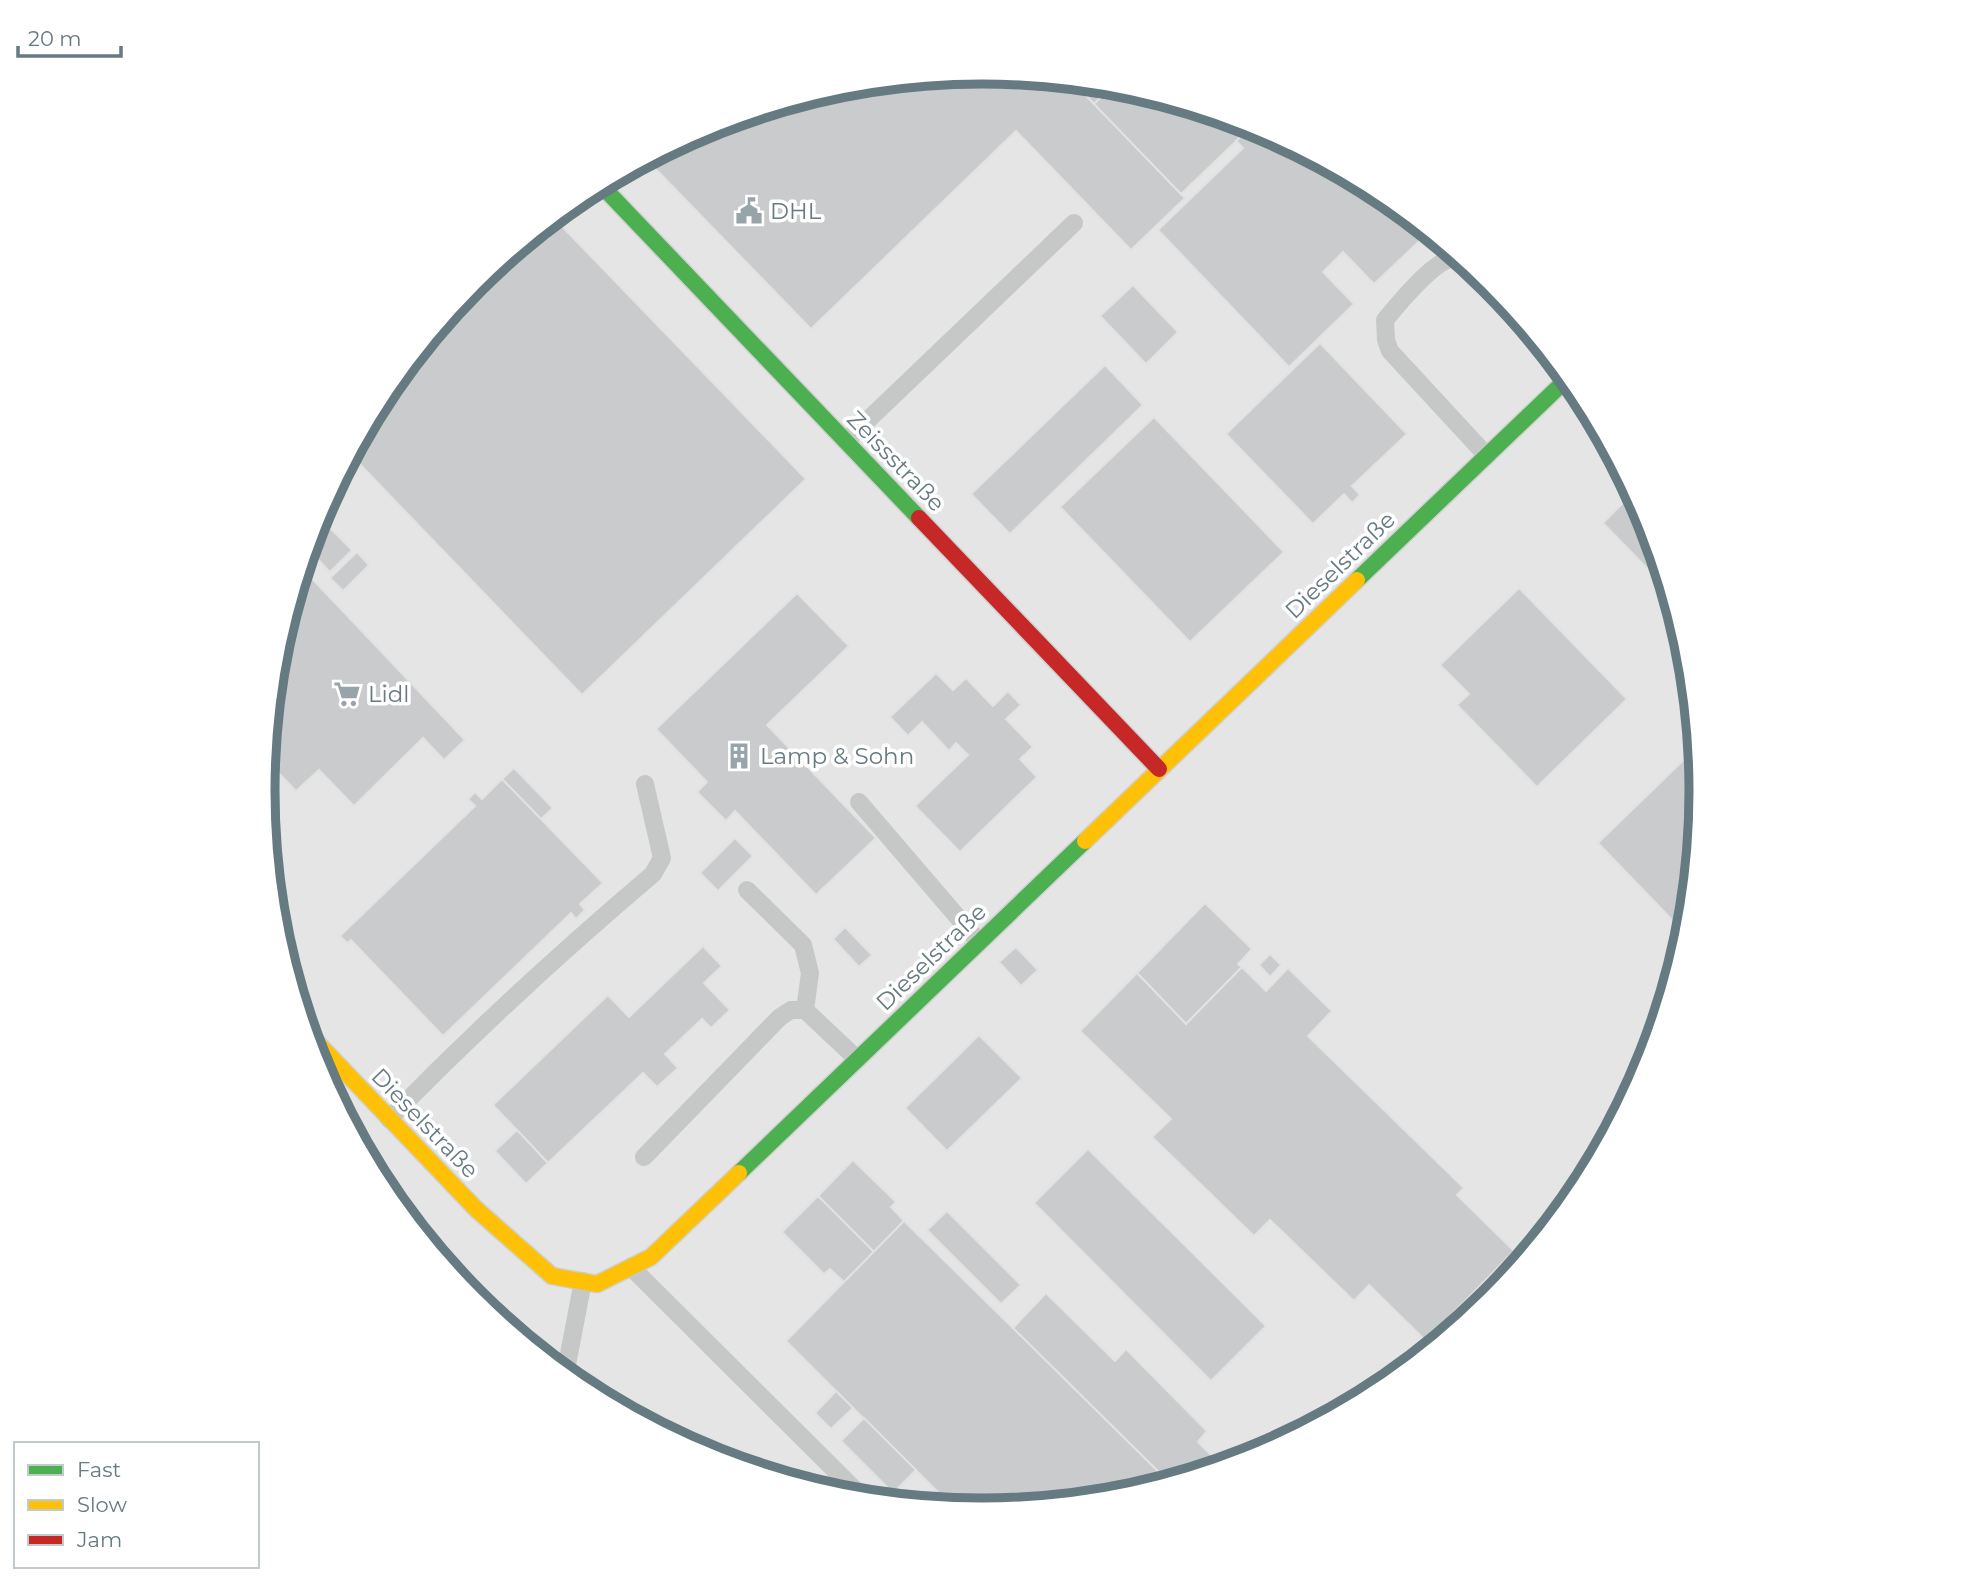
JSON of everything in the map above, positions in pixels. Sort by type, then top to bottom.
[{"type":"street","name":"Zeissstraße","points":[[608,192],[1159,769]]},
{"type":"street","name":"Dieselstraße","points":[[325,1051],[476,1209],[552,1276],[597,1284],[631,1267],[650,1256],[1561,385]]},
{"type":"lane","points":[[846,441],[1074,223]]},
{"type":"lane","points":[[1449,259],[1428,275],[1385,320],[1384,329],[1390,351],[1487,456]]},
{"type":"lane","points":[[389,1119],[458,1048],[553,960],[653,874],[662,858],[645,784]]},
{"type":"lane","points":[[859,802],[979,942]]},
{"type":"lane","points":[[747,890],[803,945],[810,973],[805,1010]]},
{"type":"lane","points":[[644,1157],[780,1017],[792,1010],[805,1010],[857,1059]]},
{"type":"lane","points":[[631,1267],[850,1485]]},
{"type":"lane","points":[[567,1363],[583,1281]]},
{"type":"shaded area","points":[[982,84],[1028,86],[1074,90],[1165,108],[1253,138],[1295,157],[1375,203],[1412,230],[1448,259],[1514,325],[1570,398],[1594,438],[1635,520],[1651,564],[1665,608],[1683,699],[1689,791],[1687,837],[1683,883],[1665,974],[1635,1062],[1616,1104],[1570,1184],[1543,1221],[1514,1257],[1448,1323],[1375,1379],[1335,1403],[1253,1444],[1209,1460],[1165,1474],[1074,1492],[982,1498],[936,1496],[890,1492],[799,1474],[711,1444],[669,1425],[589,1379],[552,1352],[516,1323],[450,1257],[394,1184],[370,1144],[329,1062],[313,1018],[299,974],[281,883],[275,791],[277,745],[281,699],[299,608],[329,520],[348,478],[394,398],[421,361],[450,325],[516,259],[589,203],[629,179],[711,138],[755,122],[799,108],[890,90]]},
{"type":"building","points":[[936,86],[1028,86],[1082,91],[1185,198],[1131,250],[1016,131],[811,329],[653,166],[711,138],[755,122],[844,98]]},
{"type":"building","points":[[1082,91],[1103,95],[1094,104]]},
{"type":"building","points":[[1103,95],[1120,98],[1165,108],[1243,134],[1181,194],[1094,104]]},
{"type":"building","points":[[1243,134],[1295,157],[1375,203],[1422,238],[1374,284],[1343,252],[1323,272],[1354,304],[1289,367],[1158,230],[1243,148],[1236,141]]},
{"type":"building","points":[[560,224],[806,479],[582,695],[357,461],[394,398],[450,325],[516,259]]},
{"type":"building","points":[[1133,285],[1178,332],[1146,364],[1100,316]]},
{"type":"building","points":[[1320,343],[1407,434],[1352,486],[1360,495],[1352,503],[1344,494],[1313,524],[1226,434]]},
{"type":"building","points":[[1105,365],[1143,405],[1010,534],[971,494]]},
{"type":"building","points":[[1154,417],[1284,552],[1190,642],[1060,507]]},
{"type":"building","points":[[1625,501],[1635,520],[1655,577],[1603,523]]},
{"type":"building","points":[[327,525],[352,550],[330,572],[316,557]]},
{"type":"building","points":[[357,552],[369,565],[343,591],[330,578]]},
{"type":"building","name":"Lidl","points":[[309,576],[465,740],[444,760],[423,738],[354,806],[319,770],[296,791],[276,770],[277,745],[289,653]]},
{"type":"building","points":[[1519,588],[1627,699],[1537,787],[1457,705],[1469,694],[1440,665]]},
{"type":"building","name":"Lamp & Sohn","points":[[797,593],[849,646],[767,725],[876,838],[816,895],[735,811],[726,821],[697,792],[707,782],[656,729]]},
{"type":"building","points":[[936,673],[953,690],[966,678],[993,706],[1008,691],[1021,705],[1006,719],[1033,747],[1020,759],[1037,777],[960,852],[915,806],[968,755],[956,743],[949,751],[922,722],[908,736],[890,717]]},
{"type":"building","points":[[1687,756],[1687,837],[1676,924],[1598,843]]},
{"type":"building","points":[[514,768],[553,808],[541,819],[502,779]]},
{"type":"building","points":[[502,779],[603,883],[580,904],[585,910],[576,919],[571,913],[443,1036],[351,940],[347,943],[340,936],[475,806],[468,799],[475,792],[482,799]]},
{"type":"building","points":[[735,838],[753,856],[718,891],[700,873]]},
{"type":"building","points":[[1205,903],[1252,949],[1238,964],[1242,967],[1186,1024],[1137,973]]},
{"type":"building","points":[[845,927],[872,955],[859,967],[833,939]]},
{"type":"building","points":[[703,946],[722,966],[704,983],[730,1010],[711,1028],[702,1019],[665,1054],[678,1068],[657,1087],[643,1073],[548,1163],[493,1105],[608,995],[629,1017]]},
{"type":"building","points":[[1016,947],[1038,970],[1021,986],[999,962]]},
{"type":"building","points":[[1270,954],[1281,965],[1270,977],[1259,965]]},
{"type":"building","points":[[1242,967],[1266,991],[1288,968],[1332,1011],[1308,1036],[1464,1188],[1457,1195],[1514,1251],[1426,1341],[1369,1285],[1354,1301],[1270,1220],[1254,1236],[1152,1137],[1171,1119],[1080,1031],[1137,973],[1186,1024]]},
{"type":"building","points":[[979,1035],[1022,1078],[947,1151],[905,1108]]},
{"type":"building","points":[[517,1130],[548,1163],[526,1184],[495,1151]]},
{"type":"building","points":[[1088,1149],[1266,1326],[1211,1381],[1034,1203]]},
{"type":"building","points":[[853,1160],[896,1202],[891,1207],[904,1221],[874,1252],[818,1196]]},
{"type":"building","points":[[818,1196],[874,1252],[844,1282],[830,1269],[824,1274],[782,1232]]},
{"type":"building","points":[[947,1211],[1021,1285],[1001,1304],[927,1230]]},
{"type":"building","points":[[904,1221],[1162,1475],[1074,1492],[982,1498],[942,1496],[786,1341]]},
{"type":"building","points":[[1046,1293],[1115,1361],[1126,1349],[1207,1431],[1198,1442],[1214,1458],[1162,1475],[1013,1328]]},
{"type":"building","points":[[836,1391],[853,1408],[831,1429],[815,1413]]},
{"type":"building","points":[[864,1418],[916,1470],[892,1492],[841,1441]]},
{"type":"traffic: fast","points":[[608,192],[919,518]]},
{"type":"traffic: fast","points":[[1357,580],[1561,385]]},
{"type":"traffic: fast","points":[[739,1173],[1085,841]]},
{"type":"traffic: slow","points":[[1085,841],[1357,580]]},
{"type":"traffic: slow","points":[[325,1051],[476,1209],[552,1276],[597,1284],[651,1257],[739,1173]]},
{"type":"traffic: jam","points":[[919,518],[1159,769]]},
{"type":"place","name":"DHL","points":[[749,211]]},
{"type":"place","name":"Lidl","points":[[347,694]]},
{"type":"place","name":"Lamp & Sohn","points":[[739,756]]}]
